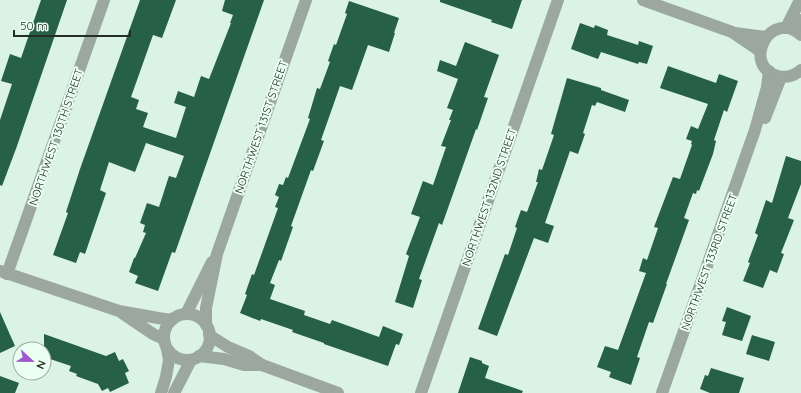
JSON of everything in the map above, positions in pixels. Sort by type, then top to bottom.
[{"type":"street","name":"NORTHWEST 130TH STREET","points":[[4,272],[104,0]]},
{"type":"street","name":"NORTHWEST 131ST STREET","points":[[208,330],[206,308],[217,254],[306,0]]},
{"type":"street","name":"NORTHWEST 132ND STREET","points":[[421,393],[558,0]]},
{"type":"street","points":[[643,0],[732,32],[766,37]]},
{"type":"street","points":[[786,28],[800,0]]},
{"type":"street","points":[[801,20],[799,33],[786,28],[778,29],[766,37],[762,43],[760,51],[764,65],[774,75],[787,77],[794,75],[801,70]]},
{"type":"street","points":[[732,32],[760,51]]},
{"type":"street","name":"NORTHWEST 133RD STREET","points":[[662,393],[755,130],[767,87],[769,71]]},
{"type":"street","name":"NORTHWEST 133RD STREET","points":[[755,130],[767,116],[781,77]]},
{"type":"street","name":"NORTHWEST 131ST STREET","points":[[186,314],[200,288],[208,268],[217,254]]},
{"type":"street","points":[[4,272],[119,311],[172,320]]},
{"type":"street","points":[[119,311],[165,344],[174,356],[182,360],[195,358],[224,359],[244,365],[262,365]]},
{"type":"street","points":[[161,393],[169,360],[165,344],[165,329],[178,315],[186,314],[194,315],[201,319],[208,330],[228,347],[249,356],[262,365],[338,393]]},
{"type":"street","points":[[174,393],[195,358],[206,350],[209,341],[208,330]]},
{"type":"building","points":[[41,0],[67,0],[2,186],[0,185],[0,120],[12,84],[1,81],[10,54],[21,58]]},
{"type":"building","points":[[140,0],[176,0],[162,38],[153,35],[131,97],[139,100],[136,109],[148,113],[143,127],[176,138],[186,107],[174,103],[178,91],[194,97],[201,76],[209,79],[233,15],[222,11],[225,0],[264,0],[175,253],[172,252],[158,291],[135,283],[138,276],[129,272],[146,233],[143,232],[145,225],[140,223],[147,203],[159,207],[169,176],[176,178],[184,156],[146,143],[135,172],[109,162],[100,190],[106,193],[85,254],[80,252],[76,263],[53,255],[68,213],[66,212],[80,169]]},
{"type":"building","points":[[440,0],[522,0],[512,29],[491,22],[492,20],[440,2]]},
{"type":"building","points":[[349,1],[399,18],[389,52],[368,45],[352,90],[340,86],[321,140],[324,141],[313,171],[311,170],[291,226],[293,227],[281,261],[279,260],[270,283],[275,285],[270,299],[305,311],[304,315],[330,324],[332,320],[379,337],[383,326],[403,334],[399,345],[396,344],[388,366],[292,332],[293,330],[261,319],[260,321],[240,313],[247,295],[245,294],[252,274],[254,275],[278,208],[275,207],[279,197],[275,195],[279,184],[283,185],[286,177],[288,178],[310,119],[308,118],[317,88],[320,89],[330,62],[328,61],[334,44],[336,45],[347,14],[345,13]]},
{"type":"building","points":[[580,23],[594,28],[595,25],[608,30],[607,35],[638,45],[639,41],[653,46],[647,64],[639,62],[638,64],[601,52],[598,59],[571,49]]},
{"type":"building","points":[[465,42],[499,55],[484,97],[488,98],[477,130],[476,129],[442,225],[439,223],[419,279],[422,280],[413,308],[395,302],[409,256],[406,254],[420,217],[411,214],[423,181],[433,185],[446,147],[441,146],[451,120],[449,120],[453,110],[447,108],[458,79],[437,71],[440,60],[456,66]]},
{"type":"building","points":[[668,66],[716,83],[719,74],[738,81],[727,112],[724,110],[714,140],[716,141],[713,154],[699,191],[697,190],[696,194],[693,193],[684,218],[689,220],[653,323],[649,322],[637,357],[640,358],[631,385],[609,377],[611,372],[597,367],[605,346],[618,350],[646,273],[639,271],[643,258],[647,260],[658,228],[654,227],[673,177],[680,179],[692,145],[692,141],[686,139],[691,126],[698,129],[708,104],[660,88]]},
{"type":"building","points":[[567,78],[601,88],[601,90],[629,100],[625,112],[597,102],[595,106],[592,105],[583,133],[585,134],[578,154],[570,151],[545,223],[554,226],[548,243],[534,238],[497,336],[478,329],[505,254],[508,255],[521,210],[527,212],[538,182],[536,182],[539,169],[542,170],[554,135],[551,134]]},
{"type":"building","points":[[786,156],[801,161],[801,184],[788,218],[794,220],[781,253],[784,254],[777,273],[770,270],[763,288],[743,281],[758,235],[755,233],[766,200],[772,203]]},
{"type":"building","points":[[727,307],[751,316],[742,341],[722,335],[726,322],[722,321]]},
{"type":"building","points":[[0,312],[13,341],[12,347],[0,353]]},
{"type":"building","points":[[44,334],[106,356],[115,352],[119,361],[123,359],[129,371],[125,373],[129,383],[110,392],[108,388],[102,391],[98,384],[76,376],[77,374],[69,371],[71,366],[52,360],[52,341],[44,341]]},
{"type":"building","points":[[752,335],[775,342],[769,361],[746,354]]},
{"type":"building","points":[[470,357],[482,361],[482,363],[489,366],[485,378],[523,391],[522,393],[458,393]]},
{"type":"building","points":[[711,368],[744,378],[739,393],[710,393],[700,389],[705,375],[708,376]]},
{"type":"building","points":[[0,376],[19,383],[15,393],[0,393]]}]
